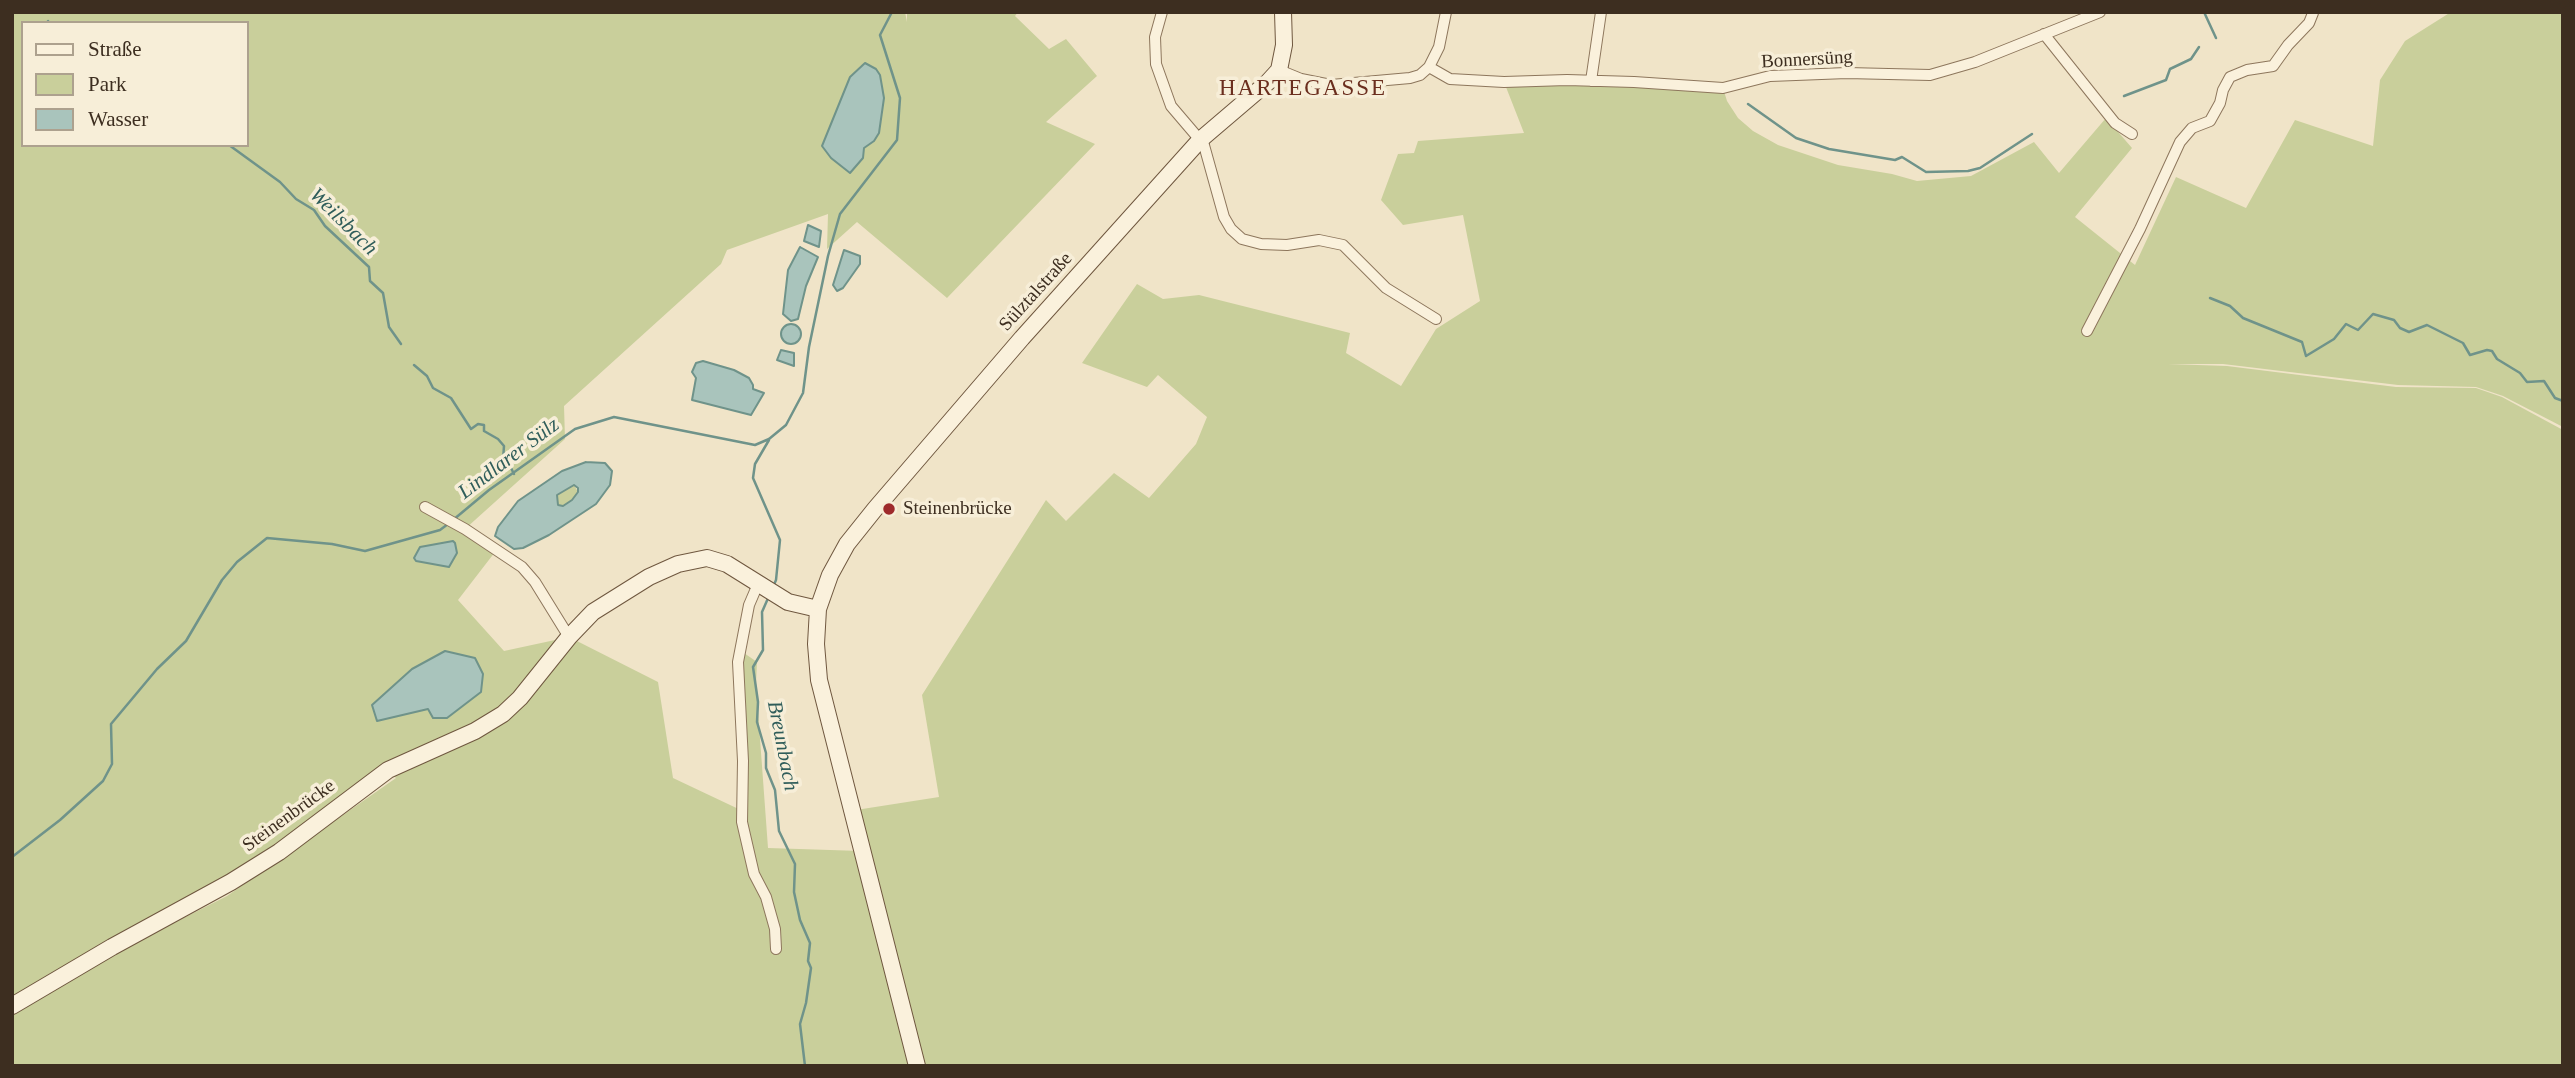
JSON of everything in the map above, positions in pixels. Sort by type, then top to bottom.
[{"type":"main road","points":[[1279,70],[1284,45],[1283,12]]},
{"type":"main road","name":"Sülztalstraße","points":[[818,609],[830,575],[847,544],[861,526],[1022,338],[1201,139],[1279,70]]},
{"type":"main road","name":"Steinenbrücke","points":[[12,1006],[279,852],[388,770],[475,731],[503,714],[520,698],[569,637],[593,612],[621,593],[678,564],[707,558],[717,561],[788,601],[818,609]]},
{"type":"main road","points":[[818,609],[816,645],[819,680],[917,1066]]},
{"type":"street","points":[[1162,12],[1155,37],[1156,64],[1171,106],[1201,139],[1224,217],[1231,229],[1242,239],[1261,244],[1287,245],[1319,240],[1343,245],[1386,288],[1436,319]]},
{"type":"street","points":[[1279,70],[1301,79],[1331,85],[1420,75],[1429,67],[1439,47],[1446,12]]},
{"type":"street","points":[[1591,81],[1601,12]]},
{"type":"street","name":"Bonnersüng","points":[[1429,67],[1450,79],[1504,82],[1567,80],[1723,88],[1770,76],[1847,73],[1930,75],[1975,62],[2100,12]]},
{"type":"street","points":[[2087,331],[2140,229],[2180,142],[2192,128],[2210,121],[2230,77],[2247,70],[2273,66],[2288,44],[2309,23],[2313,13]]},
{"type":"street","points":[[2044,34],[2115,123],[2132,134]]},
{"type":"street","points":[[425,507],[522,567],[535,582],[569,637]]},
{"type":"street","points":[[767,589],[748,605],[738,662],[743,761],[742,822],[754,874],[766,897],[775,929],[776,949]]},
{"type":"green space","points":[[12,12],[905,12],[907,22],[907,12],[1018,12],[1015,16],[1049,49],[1066,39],[1097,76],[1046,122],[1095,144],[947,298],[857,222],[827,249],[828,214],[727,250],[721,264],[564,406],[565,439],[465,529],[495,552],[458,600],[504,651],[569,637],[658,682],[673,778],[747,813],[741,671],[744,653],[757,662],[756,684],[768,848],[861,851],[913,1066],[12,1066]],"holes":[[[388,770],[396,778],[227,896],[33,994],[231,882]]]},
{"type":"green space","points":[[2451,12],[2563,12],[2563,427],[2503,396],[2476,387],[2398,385],[2223,364],[2168,364],[2227,366],[2396,387],[2476,388],[2502,397],[2563,430],[2563,1066],[922,1066],[856,810],[939,797],[922,695],[1046,500],[1066,521],[1114,473],[1149,498],[1196,444],[1207,417],[1158,375],[1147,387],[1082,363],[1137,284],[1163,299],[1199,295],[1350,333],[1346,353],[1401,386],[1436,329],[1480,301],[1463,215],[1403,225],[1381,200],[1398,154],[1414,153],[1418,141],[1524,133],[1504,82],[1723,88],[1727,101],[1738,118],[1753,131],[1778,145],[1838,165],[1917,181],[1971,176],[2034,142],[2059,173],[2106,118],[2132,148],[2075,217],[2135,265],[2176,177],[2246,208],[2295,120],[2373,146],[2380,80],[2405,41]]},
{"type":"green space","points":[[574,485],[578,492],[572,500],[563,506],[558,505],[557,495]]},
{"type":"water","points":[[865,63],[876,69],[880,75],[884,98],[879,133],[874,141],[864,148],[863,158],[850,173],[831,158],[822,146],[850,77]]},
{"type":"water","points":[[808,225],[821,231],[819,247],[804,241]]},
{"type":"water","points":[[800,247],[818,257],[806,286],[798,319],[791,321],[783,314],[788,270]]},
{"type":"water","points":[[844,250],[860,256],[860,264],[843,288],[837,291],[833,285]]},
{"type":"water","points":[[791,324],[798,327],[801,334],[798,341],[791,344],[784,341],[781,334],[784,327]]},
{"type":"water","points":[[781,350],[794,353],[794,366],[777,360]]},
{"type":"water","points":[[703,361],[734,370],[749,378],[753,389],[764,393],[751,415],[692,400],[696,378],[692,372],[696,363]]},
{"type":"water","points":[[586,462],[605,463],[612,471],[610,485],[596,504],[549,535],[523,548],[514,549],[495,536],[498,527],[518,501],[562,471]],"holes":[[[574,485],[578,488],[572,500],[563,506],[558,505],[557,495]]]},
{"type":"water","points":[[453,541],[457,553],[449,567],[416,561],[414,558],[420,547]]},
{"type":"water","points":[[445,651],[475,658],[483,674],[481,692],[447,718],[433,718],[428,709],[377,721],[372,705],[412,669]]},
{"type":"waterway","name":"Lindlarer Sülz","points":[[453,520],[489,490],[575,429],[614,417],[755,445],[769,439],[786,425],[803,393],[809,347],[828,256],[840,214],[897,140],[900,98],[880,35],[892,12]]},
{"type":"waterway","points":[[2204,12],[2216,38]]},
{"type":"waterway","points":[[2124,96],[2166,80],[2170,69],[2191,59],[2199,47]]},
{"type":"waterway","points":[[1748,104],[1796,138],[1829,149],[1895,160],[1902,157],[1926,172],[1968,171],[1980,168],[2032,134]]},
{"type":"waterway","name":"Weilsbach","points":[[232,147],[280,182],[296,199],[314,210],[325,226],[369,267],[370,281],[383,293],[389,327],[401,344]]},
{"type":"waterway","points":[[2210,298],[2230,306],[2243,318],[2302,342],[2306,356],[2334,339],[2346,324],[2358,330],[2373,314],[2394,320],[2400,328],[2409,332],[2427,325],[2463,343],[2470,355],[2492,351],[2497,359],[2520,373],[2527,382],[2544,381],[2555,398],[2563,401]]},
{"type":"waterway","name":"Weilsbach","points":[[414,365],[427,376],[433,388],[451,398],[471,429],[478,424],[484,425],[484,431],[498,439],[504,446],[503,460],[509,464],[514,474]]},
{"type":"waterway","name":"Breunbach","points":[[769,440],[755,464],[753,478],[780,540],[773,587]]},
{"type":"waterway","name":"Lindlarer Sülz","points":[[12,857],[60,820],[103,781],[112,764],[111,724],[157,669],[186,641],[222,580],[237,562],[267,538],[332,544],[365,551],[440,530],[448,524]]},
{"type":"waterway","name":"Breunbach","points":[[769,596],[762,612],[763,650],[753,667],[758,702],[757,722],[766,753],[766,768],[775,790],[779,831],[795,864],[794,892],[800,920],[810,943],[808,961],[811,968],[800,1024],[805,1066]]},
{"type":"place","name":"Steinenbrücke","points":[[889,509]]},
{"type":"district","name":"HARTEGASSE","points":[[1303,89]]}]
